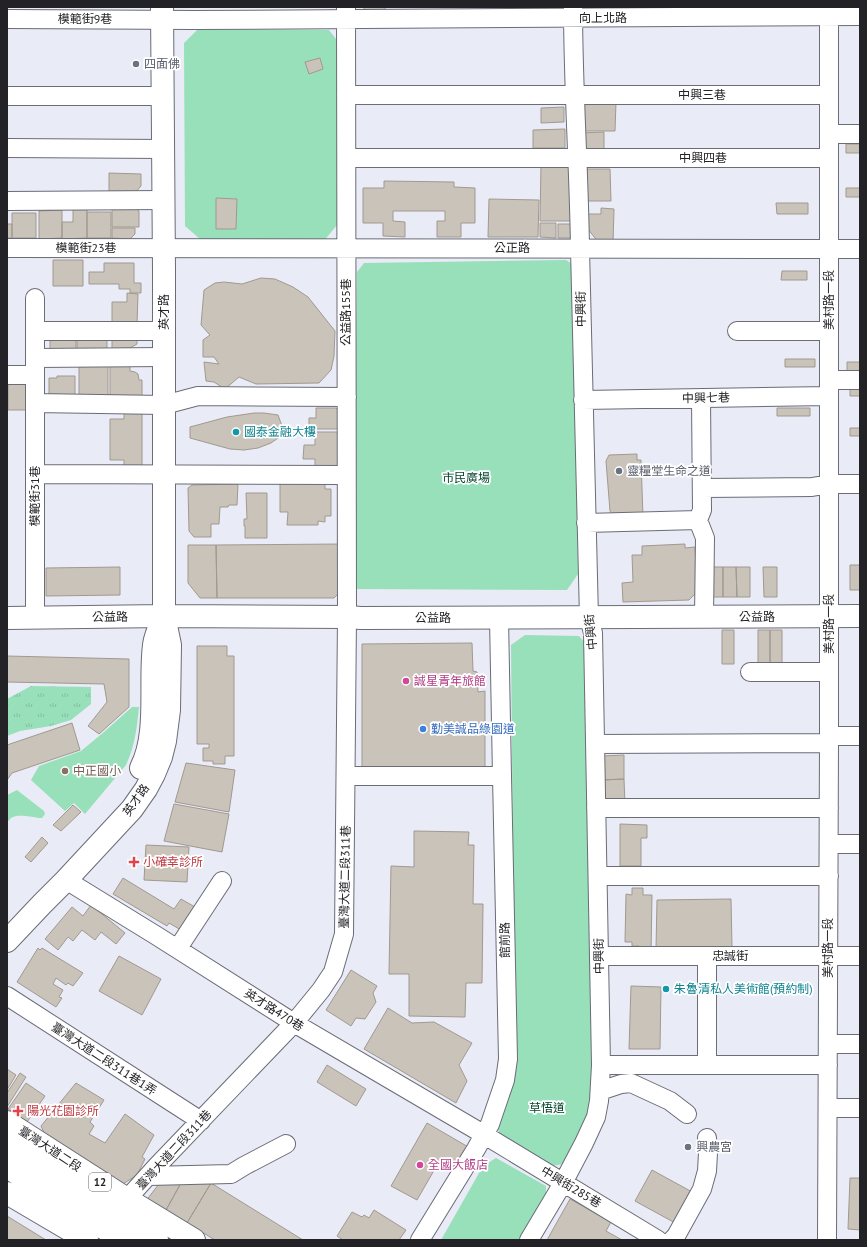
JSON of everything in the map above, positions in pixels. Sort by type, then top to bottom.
[{"type":"main road","name":"英才路","points":[[7,941],[132,809],[146,789],[154,774],[165,742],[169,710],[170,645],[164,616],[164,149],[162,13]]},
{"type":"main road","name":"英才路","points":[[7,922],[93,834],[120,804],[143,764],[150,742],[154,644],[164,616]]},
{"type":"main road","name":"公益路","points":[[7,618],[164,616],[361,618],[860,616]]},
{"type":"main road","name":"臺灣大道二段","points":[[7,1122],[99,1226]]},
{"type":"main road","name":"臺灣大道二段","points":[[7,1144],[99,1226],[194,1240]]},
{"type":"main road","name":"臺灣大道二段","points":[[7,1167],[99,1226],[124,1240]]},
{"type":"main road","name":"臺灣大道二段","points":[[7,1193],[99,1226],[157,1240]]},
{"type":"street","name":"中興街","points":[[529,1240],[563,1183],[596,1117],[600,1091],[601,1064],[593,633],[589,618],[573,12]]},
{"type":"street","name":"向上北路","points":[[346,13],[829,12],[860,16]]},
{"type":"street","name":"美村路一段","points":[[827,1240],[829,876],[829,12]]},
{"type":"street","name":"模範街9巷","points":[[7,19],[162,13],[346,13]]},
{"type":"street","name":"公益路155巷","points":[[346,13],[347,617]]},
{"type":"street","name":"中興三巷","points":[[346,95],[829,94]]},
{"type":"street","points":[[7,96],[163,96]]},
{"type":"street","points":[[829,134],[860,134]]},
{"type":"street","points":[[7,148],[164,149]]},
{"type":"street","name":"中興四巷","points":[[347,158],[829,158]]},
{"type":"street","points":[[7,201],[164,200]]},
{"type":"street","name":"模範街23巷","points":[[7,248],[164,248]]},
{"type":"street","name":"公正路","points":[[164,248],[860,248]]},
{"type":"street","name":"模範街31巷","points":[[35,298],[35,618]]},
{"type":"street","points":[[35,331],[164,331]]},
{"type":"street","points":[[737,331],[829,331]]},
{"type":"street","points":[[7,375],[35,366],[164,357]]},
{"type":"street","name":"中興七巷","points":[[583,400],[701,398],[829,388],[860,380]]},
{"type":"street","points":[[35,404],[164,405],[198,396],[347,397]]},
{"type":"street","points":[[701,398],[702,510],[698,520],[705,538],[704,617]]},
{"type":"street","points":[[35,474],[346,474]]},
{"type":"street","points":[[702,488],[812,487],[829,484],[860,484]]},
{"type":"street","points":[[586,523],[698,520]]},
{"type":"street","name":"臺灣大道二段311巷","points":[[99,1226],[149,1176],[294,1023],[322,990],[333,972],[344,934],[347,617]]},
{"type":"street","name":"館前路","points":[[420,1240],[490,1124],[505,1080],[508,1059],[499,618]]},
{"type":"street","points":[[750,672],[829,672]]},
{"type":"street","points":[[595,744],[829,740],[860,736]]},
{"type":"street","points":[[346,776],[502,776]]},
{"type":"street","points":[[596,808],[829,808]]},
{"type":"street","points":[[829,844],[860,844]]},
{"type":"street","points":[[598,876],[829,876]]},
{"type":"street","name":"英才路470巷","points":[[66,880],[178,948],[294,1023],[484,1135]]},
{"type":"street","points":[[178,948],[222,881]]},
{"type":"street","name":"忠誠街","points":[[599,956],[860,956]]},
{"type":"street","points":[[707,956],[707,1065]]},
{"type":"street","name":"臺灣大道二段311巷1弄","points":[[7,996],[201,1121]]},
{"type":"street","points":[[828,1044],[860,1044]]},
{"type":"street","points":[[601,1064],[828,1065]]},
{"type":"street","points":[[600,1091],[621,1084],[631,1083],[670,1101],[687,1114]]},
{"type":"street","points":[[828,1108],[860,1108]]},
{"type":"street","name":"中興街285巷","points":[[484,1135],[658,1240]]},
{"type":"street","points":[[672,1240],[676,1236],[702,1189],[707,1171],[707,1138]]},
{"type":"street","points":[[149,1176],[231,1174],[286,1144]]},
{"type":"green space","points":[[198,29],[329,30],[340,44],[337,225],[323,242],[200,239],[185,226],[184,43]]},
{"type":"green space","name":"市民廣場","points":[[566,260],[575,266],[578,574],[567,590],[353,589],[357,272],[364,263]]},
{"type":"green space","name":"草悟道","points":[[525,635],[579,636],[589,648],[594,1082],[591,1105],[584,1125],[564,1164],[551,1166],[500,1135],[496,1124],[515,1079],[511,645]]},
{"type":"green space","points":[[31,686],[91,687],[91,704],[71,720],[51,726],[20,731],[7,736],[7,699]]},
{"type":"green space","points":[[132,707],[139,707],[134,744],[126,765],[85,814],[74,803],[65,811],[31,780],[39,766],[81,751]]},
{"type":"green space","points":[[17,790],[44,811],[45,814],[42,818],[18,816],[11,818],[7,823],[7,795]]},
{"type":"green space","points":[[496,1158],[546,1186],[546,1201],[523,1240],[441,1240],[483,1166]]},
{"type":"building","points":[[363,7],[385,7],[385,13],[367,13]]},
{"type":"building","points":[[320,58],[323,69],[309,74],[305,62]]},
{"type":"building","points":[[580,102],[616,102],[615,131],[580,131]]},
{"type":"building","points":[[564,107],[564,122],[541,123],[541,108]]},
{"type":"building","points":[[565,129],[565,148],[533,148],[533,130]]},
{"type":"building","points":[[604,132],[604,153],[580,154],[580,133]]},
{"type":"building","points":[[846,144],[860,144],[860,153],[846,153]]},
{"type":"building","points":[[541,163],[573,163],[576,221],[540,221]]},
{"type":"building","points":[[587,169],[610,169],[611,201],[587,201]]},
{"type":"building","points":[[109,173],[141,174],[141,186],[134,194],[109,193]]},
{"type":"building","points":[[384,181],[454,182],[454,187],[475,188],[475,223],[461,223],[461,237],[437,237],[437,221],[445,221],[445,211],[393,211],[393,221],[405,222],[405,237],[383,236],[383,223],[363,223],[363,188],[384,188]]},
{"type":"building","points":[[846,188],[860,188],[860,197],[846,197]]},
{"type":"building","points":[[216,198],[237,199],[236,229],[216,229]]},
{"type":"building","points":[[489,199],[539,200],[538,237],[488,237]]},
{"type":"building","points":[[776,203],[808,203],[808,214],[777,214]]},
{"type":"building","points":[[73,204],[87,204],[87,238],[62,239],[62,222],[73,222]]},
{"type":"building","points":[[112,205],[132,205],[139,211],[139,227],[112,227]]},
{"type":"building","points":[[601,208],[614,209],[613,243],[598,242],[588,229],[588,214],[601,214]]},
{"type":"building","points":[[62,210],[62,238],[39,239],[39,211]]},
{"type":"building","points":[[87,212],[111,212],[111,238],[87,238]]},
{"type":"building","points":[[12,213],[36,213],[36,238],[12,238]]},
{"type":"building","points":[[540,223],[556,223],[556,238],[540,237]]},
{"type":"building","points":[[7,224],[12,224],[12,238],[7,238]]},
{"type":"building","points":[[558,224],[576,224],[576,238],[558,238]]},
{"type":"building","points":[[112,228],[135,228],[135,234],[130,239],[112,238]]},
{"type":"building","points":[[53,260],[83,260],[83,286],[53,286]]},
{"type":"building","points":[[104,263],[134,263],[134,283],[141,283],[141,293],[130,293],[130,289],[119,289],[119,284],[89,284],[89,272],[104,272]]},
{"type":"building","points":[[782,271],[807,271],[807,280],[781,280]]},
{"type":"building","points":[[261,278],[275,279],[293,287],[308,297],[335,331],[334,356],[331,370],[319,383],[256,384],[239,377],[225,389],[214,382],[206,381],[204,362],[219,364],[214,357],[203,357],[203,340],[210,335],[201,325],[204,290],[215,283],[224,282],[242,284]]},
{"type":"building","points":[[127,293],[138,294],[137,325],[112,325],[112,302],[127,302]]},
{"type":"building","points":[[77,336],[107,336],[107,352],[77,352]]},
{"type":"building","points":[[112,336],[137,336],[137,344],[125,351],[112,351]]},
{"type":"building","points":[[76,337],[76,351],[50,351],[50,338]]},
{"type":"building","points":[[785,359],[815,359],[815,367],[785,367]]},
{"type":"building","points":[[847,362],[860,362],[860,371],[847,371]]},
{"type":"building","points":[[79,366],[108,366],[108,400],[79,400]]},
{"type":"building","points":[[110,366],[130,366],[130,371],[138,374],[139,380],[142,380],[142,399],[110,399]]},
{"type":"building","points":[[57,376],[75,376],[75,397],[49,397],[49,378],[57,378]]},
{"type":"building","points":[[8,379],[27,379],[27,410],[8,410]]},
{"type":"building","points":[[850,388],[860,388],[860,396],[850,396]]},
{"type":"building","points":[[142,408],[142,470],[124,470],[124,460],[110,460],[110,419],[124,419],[124,409]]},
{"type":"building","points":[[316,408],[336,408],[343,415],[343,429],[309,429],[309,418],[316,418]]},
{"type":"building","points":[[777,408],[810,408],[810,416],[777,416]]},
{"type":"building","name":"國泰金融大樓","points":[[254,413],[278,415],[282,426],[281,436],[271,443],[258,448],[244,450],[230,449],[190,438],[190,427],[227,417]]},
{"type":"building","points":[[850,428],[860,428],[860,436],[850,436]]},
{"type":"building","points":[[315,432],[342,432],[342,472],[315,472],[315,459],[303,459],[304,445],[315,445]]},
{"type":"building","points":[[637,454],[637,460],[641,460],[643,517],[616,519],[610,511],[606,461],[609,455]]},
{"type":"building","points":[[280,481],[325,482],[325,489],[331,489],[331,516],[325,516],[325,522],[318,521],[318,525],[287,525],[288,512],[280,512]]},
{"type":"building","points":[[238,484],[237,505],[220,507],[219,524],[211,524],[211,537],[194,537],[189,531],[188,488],[192,485]]},
{"type":"building","points":[[246,493],[267,493],[267,538],[245,538],[244,519],[247,519]]},
{"type":"building","points":[[342,544],[342,590],[334,598],[217,598],[216,545]]},
{"type":"building","points":[[685,544],[685,548],[695,547],[697,592],[689,600],[623,602],[622,583],[633,582],[632,555],[642,555],[642,546]]},
{"type":"building","points":[[188,545],[216,545],[217,598],[200,598],[188,583]]},
{"type":"building","points":[[850,565],[860,565],[860,590],[850,590]]},
{"type":"building","points":[[120,567],[120,595],[46,596],[46,568]]},
{"type":"building","points":[[710,567],[723,567],[723,597],[710,597]]},
{"type":"building","points":[[723,567],[736,567],[737,597],[723,597]]},
{"type":"building","points":[[736,567],[750,567],[750,597],[737,597]]},
{"type":"building","points":[[763,567],[777,567],[777,597],[764,597]]},
{"type":"building","points":[[722,630],[734,630],[734,664],[722,664]]},
{"type":"building","points":[[758,630],[770,630],[770,664],[758,664]]},
{"type":"building","points":[[770,630],[782,630],[782,664],[770,664]]},
{"type":"building","name":"勤美誠品綠園道","points":[[472,643],[473,671],[477,672],[478,692],[485,691],[485,767],[362,767],[362,644]]},
{"type":"building","points":[[197,646],[227,646],[227,656],[234,656],[234,756],[225,756],[225,764],[213,764],[213,761],[203,761],[203,748],[209,748],[209,744],[197,744]]},
{"type":"building","points":[[7,656],[129,659],[129,707],[99,734],[88,726],[107,702],[104,684],[7,682]]},
{"type":"building","points":[[72,723],[80,750],[12,773],[7,780],[7,745]]},
{"type":"building","points":[[624,755],[624,779],[602,780],[601,756]]},
{"type":"building","points":[[186,763],[235,770],[229,812],[175,802]]},
{"type":"building","points":[[624,779],[625,805],[602,805],[602,780]]},
{"type":"building","points":[[174,804],[229,814],[222,852],[164,841]]},
{"type":"building","points":[[73,805],[81,812],[61,831],[53,825]]},
{"type":"building","points":[[620,824],[647,825],[647,838],[641,838],[641,866],[620,866]]},
{"type":"building","points":[[414,831],[469,832],[468,845],[474,845],[473,904],[483,904],[482,983],[466,983],[465,1017],[409,1016],[409,974],[389,974],[391,866],[414,867]]},
{"type":"building","points":[[42,837],[48,843],[31,862],[25,857]]},
{"type":"building","points":[[146,845],[189,847],[187,882],[144,880]]},
{"type":"building","points":[[123,878],[174,909],[181,899],[195,907],[181,930],[169,923],[167,926],[113,894]]},
{"type":"building","points":[[632,888],[643,888],[643,895],[652,895],[651,953],[639,953],[639,946],[632,946],[632,942],[625,942],[626,894],[632,895]]},
{"type":"building","points":[[731,899],[732,947],[656,949],[657,900]]},
{"type":"building","points":[[91,905],[125,933],[116,944],[101,932],[95,940],[82,930],[73,941],[68,937],[58,950],[45,939],[72,907],[83,916]]},
{"type":"building","points":[[38,948],[40,950],[42,948],[83,973],[73,986],[68,983],[66,985],[56,978],[53,984],[63,990],[59,997],[62,998],[56,1007],[17,982]]},
{"type":"building","points":[[119,956],[161,979],[142,1015],[99,991]]},
{"type":"building","points":[[351,970],[377,986],[373,993],[376,1002],[365,1019],[356,1018],[351,1026],[326,1010]]},
{"type":"building","points":[[631,986],[661,987],[660,1049],[629,1049]]},
{"type":"building","points":[[388,1008],[412,1023],[434,1022],[472,1043],[459,1065],[467,1081],[456,1103],[364,1049]]},
{"type":"building","points":[[327,1065],[366,1089],[356,1106],[317,1082]]},
{"type":"building","points":[[7,1069],[16,1075],[7,1090]]},
{"type":"building","points":[[20,1073],[26,1077],[7,1107],[7,1093]]},
{"type":"building","points":[[26,1083],[45,1096],[27,1122],[8,1109]]},
{"type":"building","points":[[76,1083],[104,1100],[90,1122],[94,1126],[89,1134],[105,1143],[125,1114],[154,1135],[142,1157],[145,1159],[137,1175],[120,1186],[45,1135],[41,1126]]},
{"type":"building","name":"全國大飯店","points":[[427,1123],[470,1148],[458,1170],[440,1160],[417,1200],[391,1186]]},
{"type":"building","points":[[652,1170],[694,1193],[677,1224],[635,1201]]},
{"type":"building","points":[[850,1178],[860,1178],[860,1230],[848,1229]]},
{"type":"building","points":[[162,1180],[182,1181],[165,1212],[145,1202]]},
{"type":"building","points":[[182,1181],[211,1183],[187,1223],[165,1212]]},
{"type":"building","points":[[211,1183],[303,1240],[215,1240],[187,1223]]},
{"type":"building","points":[[570,1199],[611,1222],[606,1231],[622,1240],[547,1240]]},
{"type":"building","points":[[374,1210],[406,1230],[399,1240],[343,1240],[337,1236],[352,1212],[362,1217],[364,1215],[369,1218]]},
{"type":"building","points":[[7,1216],[46,1240],[7,1240]]},
{"type":"place","name":"四面佛","points":[[136,64]]},
{"type":"place","name":"國泰金融大樓","points":[[236,432]]},
{"type":"place","name":"靈糧堂生命之道","points":[[619,471]]},
{"type":"place","name":"誠星青年旅館","points":[[406,681]]},
{"type":"place","name":"勤美誠品綠園道","points":[[423,729]]},
{"type":"place","name":"中正國小","points":[[65,771]]},
{"type":"place","name":"小確幸診所","points":[[134,862]]},
{"type":"place","name":"朱魯清私人美術館(預約制)","points":[[666,989]]},
{"type":"place","name":"陽光花園診所","points":[[18,1111]]},
{"type":"place","name":"興農宮","points":[[688,1147]]},
{"type":"place","name":"全國大飯店","points":[[420,1165]]}]
